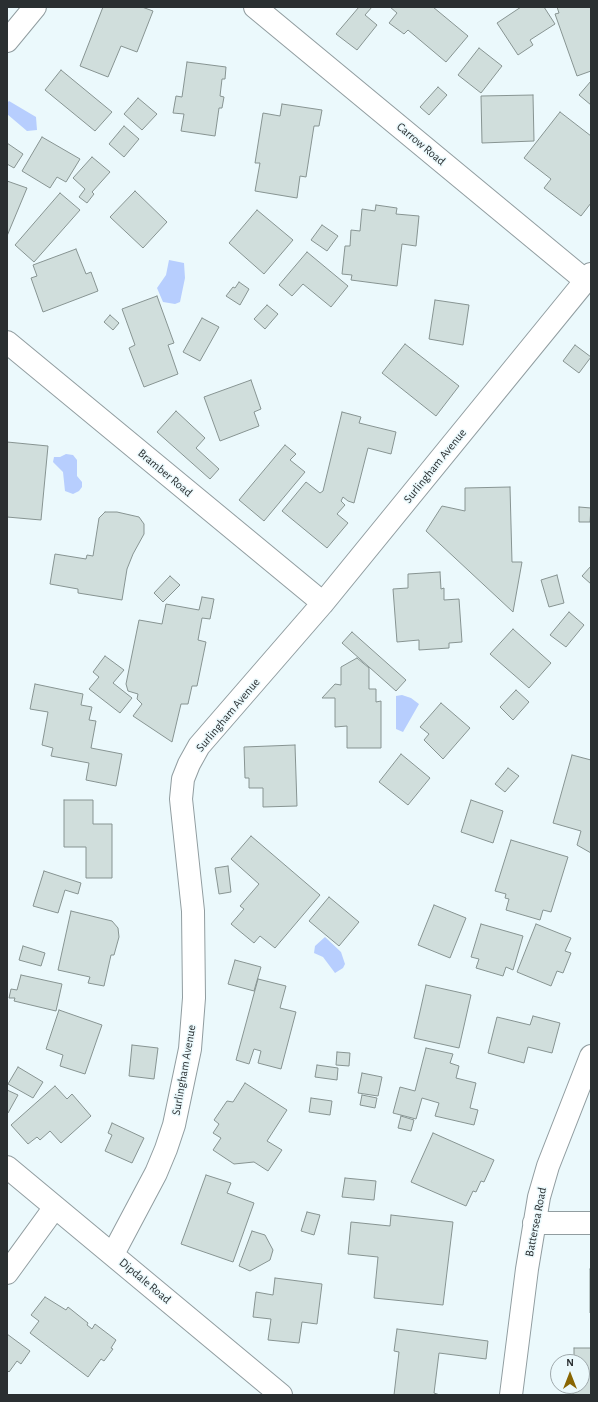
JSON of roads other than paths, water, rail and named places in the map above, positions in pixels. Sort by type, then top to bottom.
[{"type":"street","points":[[7,41],[35,7]]},
{"type":"street","name":"Carrow Road","points":[[255,7],[589,278]]},
{"type":"street","name":"Surlingham Avenue","points":[[113,1254],[156,1173],[166,1149],[174,1125],[190,1049],[194,998],[193,911],[181,799],[183,779],[199,746],[322,603],[589,278]]},
{"type":"street","name":"Bramber Road","points":[[7,342],[322,603]]},
{"type":"street","name":"Battersea Road","points":[[511,1395],[534,1223],[539,1197],[548,1166],[586,1086],[591,1056]]},
{"type":"street","name":"Dipdale Road","points":[[7,1167],[281,1395]]},
{"type":"street","points":[[7,1273],[55,1207]]},
{"type":"street","points":[[534,1223],[591,1223]]},
{"type":"water","points":[[9,101],[36,117],[37,130],[27,131],[7,114],[7,103]]},
{"type":"water","points":[[169,260],[184,263],[185,278],[180,302],[175,304],[163,302],[157,288],[166,275]]},
{"type":"water","points":[[66,454],[73,455],[77,460],[77,476],[82,482],[82,487],[79,491],[73,494],[65,491],[63,472],[53,462],[54,457],[60,457]]},
{"type":"water","points":[[402,695],[411,698],[419,704],[403,732],[396,729],[396,696]]},
{"type":"water","points":[[325,937],[341,952],[345,964],[343,968],[335,973],[323,957],[314,953],[315,946]]}]
